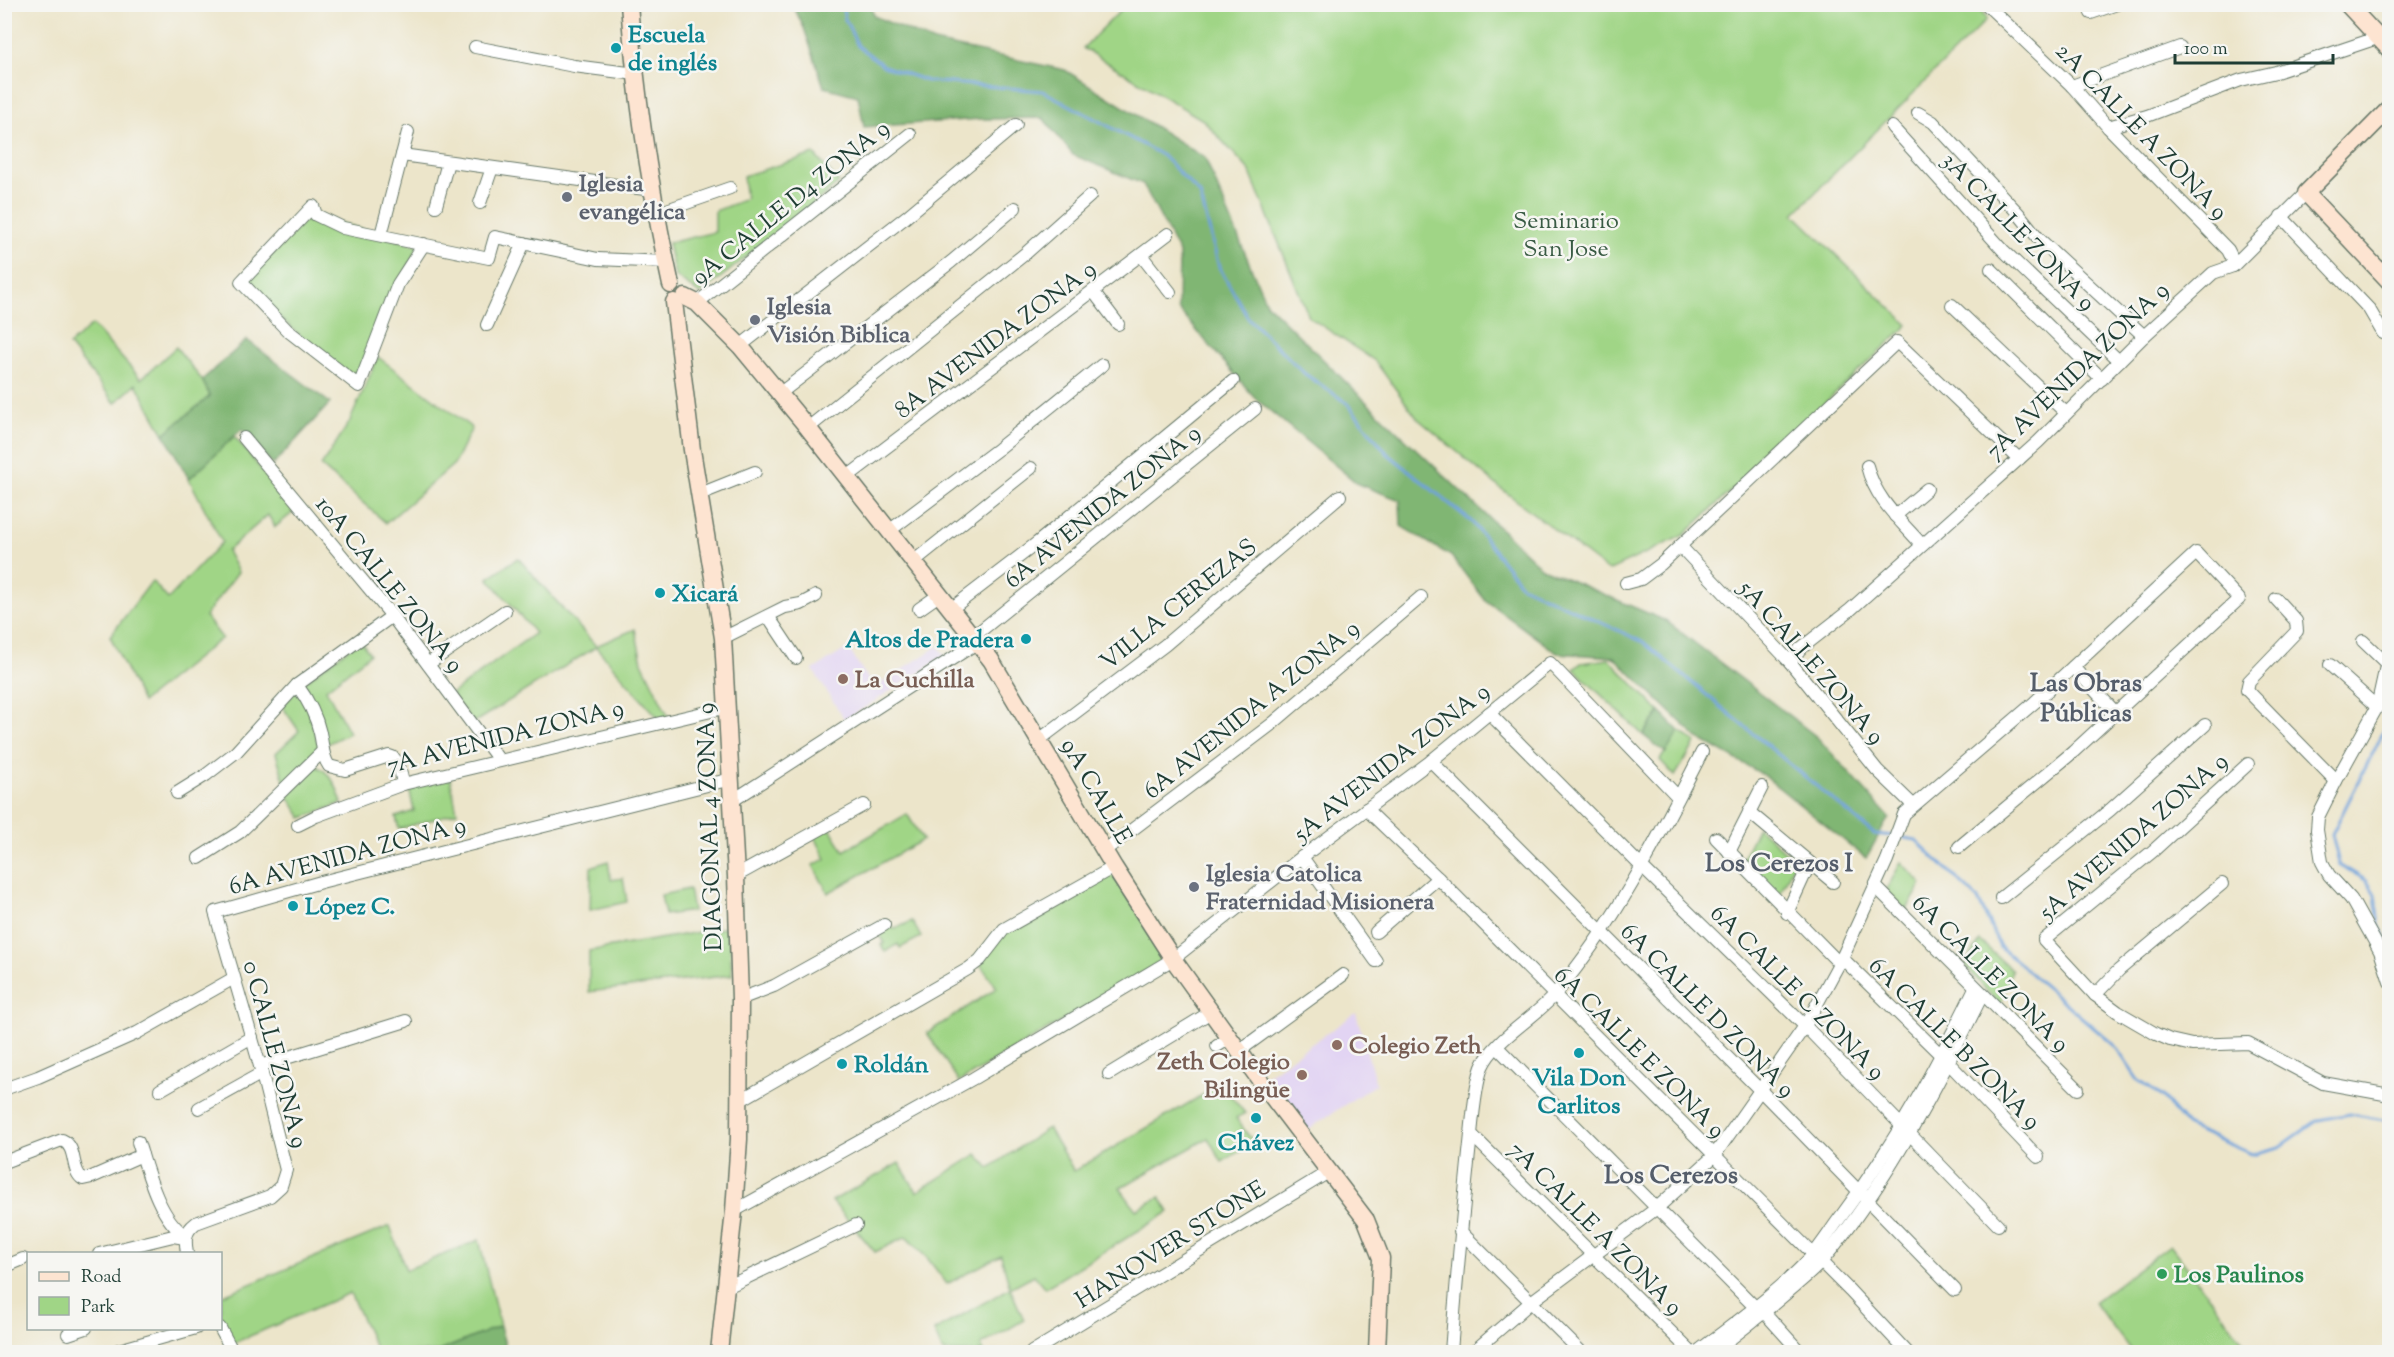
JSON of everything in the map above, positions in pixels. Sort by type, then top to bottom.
[{"type":"street","points":[[424,244],[398,284],[359,386],[287,330],[241,282],[313,206],[316,215],[343,228],[381,235],[424,244],[489,258],[495,237],[598,259],[666,262],[655,214],[641,123],[630,4]]},
{"type":"street","name":"2A CALLE A ZONA 9","points":[[1986,4],[2072,86],[2108,127],[2228,250],[2233,266]]},
{"type":"street","points":[[2091,13],[2117,4]]},
{"type":"street","points":[[2347,4],[2390,50]]},
{"type":"street","points":[[2108,127],[2147,116],[2241,80],[2276,72],[2377,38]]},
{"type":"street","points":[[2072,86],[2180,47]]},
{"type":"street","points":[[475,48],[574,66],[636,74]]},
{"type":"street","name":"7A AVENIDA ZONA 9","points":[[1790,662],[1800,649],[1850,610],[2019,459],[2144,336],[2213,273],[2233,266],[2390,108]]},
{"type":"street","points":[[1918,112],[1933,122],[2010,204],[2039,239],[2144,336]]},
{"type":"street","points":[[740,346],[906,217],[1016,125]]},
{"type":"street","name":"3A CALLE ZONA 9","points":[[1892,127],[2003,250],[2119,361]]},
{"type":"street","points":[[381,235],[408,132]]},
{"type":"street","name":"9A CALLE D4 ZONA 9","points":[[685,301],[910,134]]},
{"type":"street","points":[[402,155],[652,190]]},
{"type":"street","points":[[436,206],[448,162]]},
{"type":"street","points":[[480,203],[492,168]]},
{"type":"street","points":[[655,214],[730,188]]},
{"type":"street","points":[[2306,193],[2390,282]]},
{"type":"street","points":[[808,428],[1017,260],[1090,196]]},
{"type":"street","points":[[779,394],[951,262],[1015,208]]},
{"type":"street","points":[[2282,216],[2363,302],[2383,333]]},
{"type":"street","name":"8A AVENIDA ZONA 9","points":[[847,477],[1168,234]]},
{"type":"street","points":[[487,326],[524,243]]},
{"type":"street","points":[[1141,255],[1170,292]]},
{"type":"street","name":"DIAGONAL 4 ZONA 9","points":[[666,262],[671,285],[666,293],[669,299],[685,301],[692,450],[723,638],[728,707],[740,999],[739,1101],[734,1210],[719,1353]]},
{"type":"street","points":[[1991,269],[2102,379]]},
{"type":"street","points":[[1093,291],[1118,324]]},
{"type":"street","name":"9A CALLE","points":[[685,301],[740,346],[976,639],[1003,677],[1104,851],[1173,959],[1211,1012],[1228,1045],[1267,1090],[1366,1220],[1379,1248],[1382,1264],[1377,1353]]},
{"type":"street","points":[[1952,305],[2066,412]]},
{"type":"street","points":[[1626,583],[1641,579],[1650,573],[1897,342],[2019,459]]},
{"type":"street","points":[[889,531],[998,450],[1102,365]]},
{"type":"street","points":[[951,609],[1037,543],[1233,381]]},
{"type":"street","name":"6A AVENIDA ZONA 9","points":[[732,801],[976,639],[1255,409]]},
{"type":"street","name":"10A CALLE ZONA 9","points":[[244,438],[392,615],[499,760]]},
{"type":"street","points":[[1867,466],[1878,495],[1922,545]]},
{"type":"street","points":[[913,562],[1031,468]]},
{"type":"street","points":[[700,494],[755,472]]},
{"type":"street","points":[[1895,516],[1927,489]]},
{"type":"street","name":"VILLA CEREZAS","points":[[1039,740],[1165,645],[1340,496]]},
{"type":"street","name":"5A CALLE ZONA 9","points":[[1680,546],[1790,662],[1876,770],[1913,805]]},
{"type":"street","points":[[1473,1353],[1531,1302],[1657,1208],[1714,1156],[1805,1026],[1840,961],[1887,860],[1904,814],[2073,667],[2196,553],[2238,599],[2065,759],[1959,847]]},
{"type":"street","points":[[919,609],[939,595]]},
{"type":"street","points":[[723,638],[785,607],[801,604],[816,596]]},
{"type":"street","name":"6A AVENIDA A ZONA 9","points":[[1104,851],[1272,724],[1421,597]]},
{"type":"street","points":[[2276,599],[2296,621],[2297,631],[2246,687],[2249,693],[2336,781]]},
{"type":"street","points":[[428,664],[505,611]]},
{"type":"street","points":[[177,793],[236,752],[297,685],[392,615]]},
{"type":"street","points":[[768,616],[796,658]]},
{"type":"street","points":[[2363,641],[2388,663],[2377,707],[2336,781],[2317,822],[2322,862],[2351,899],[2380,951],[2390,982]]},
{"type":"street","name":"5A AVENIDA ZONA 9","points":[[734,1210],[974,1078],[1173,959],[1302,857],[1431,761],[1550,663],[1678,797]]},
{"type":"street","points":[[2330,665],[2377,707]]},
{"type":"street","points":[[2073,667],[2116,713]]},
{"type":"street","points":[[297,685],[312,708],[320,730],[322,751],[329,766],[338,770],[394,756],[404,784]]},
{"type":"street","name":"7A AVENIDA ZONA 9","points":[[298,825],[324,812],[404,784],[728,707]]},
{"type":"street","name":"6A CALLE C ZONA 9","points":[[1489,713],[1805,1026],[1998,1225]]},
{"type":"street","points":[[2001,898],[2110,810],[2205,725]]},
{"type":"street","points":[[199,858],[240,832],[322,751]]},
{"type":"street","points":[[1450,1353],[1460,1231],[1481,1070],[1486,1060],[1516,1028],[1555,995],[1601,932],[1642,867],[1702,752]]},
{"type":"street","name":"6A CALLE D ZONA 9","points":[[1431,761],[1761,1091],[1955,1290]]},
{"type":"street","name":"5A AVENIDA ZONA 9","points":[[2095,995],[2044,940],[2153,851],[2248,764]]},
{"type":"street","name":"6A AVENIDA ZONA 9","points":[[215,912],[321,882],[731,779]]},
{"type":"street","points":[[1729,852],[1762,787]]},
{"type":"street","points":[[736,876],[864,805]]},
{"type":"street","name":"6A CALLE E ZONA 9","points":[[1366,809],[1555,995],[1907,1353]]},
{"type":"street","points":[[1749,813],[1809,865],[1833,882]]},
{"type":"street","name":"6A CALLE B ZONA 9","points":[[1716,838],[1787,913],[1945,1060],[2038,1156]]},
{"type":"street","points":[[1302,857],[1376,961]]},
{"type":"street","points":[[1787,913],[1809,865]]},
{"type":"street","points":[[739,1101],[968,969],[980,960],[1004,929],[1114,867]]},
{"type":"street","points":[[1376,932],[1438,878]]},
{"type":"street","points":[[2222,884],[2119,970],[2095,995],[2118,1012],[2170,1040],[2203,1046],[2230,1042],[2248,1043],[2323,1083],[2390,1095]]},
{"type":"street","name":"6A CALLE ZONA 9","points":[[1875,886],[2078,1089]]},
{"type":"street","name":"0 CALLE ZONA 9","points":[[185,1237],[196,1223],[270,1196],[285,1179],[284,1160],[261,1069],[215,912]]},
{"type":"street","points":[[740,999],[774,987],[884,925]]},
{"type":"street","points":[[1228,1045],[1343,975]]},
{"type":"street","points":[[4,1089],[38,1077],[137,1033],[234,978]]},
{"type":"street","points":[[1713,1353],[1817,1259],[1864,1196],[1945,1060],[1979,991]]},
{"type":"street","points":[[1109,1074],[1211,1012]]},
{"type":"street","points":[[199,1107],[261,1069],[406,1021]]},
{"type":"street","points":[[160,1090],[252,1037]]},
{"type":"street","points":[[1498,1048],[1760,1310],[1800,1353]]},
{"type":"street","name":"7A CALLE A ZONA 9","points":[[1471,1134],[1691,1353]]},
{"type":"street","points":[[4,1162],[62,1140],[70,1147],[78,1175],[83,1179],[142,1155]]},
{"type":"street","points":[[138,1142],[156,1193],[170,1221],[185,1237],[188,1252]]},
{"type":"street","name":"HANOVER STONE","points":[[1032,1353],[1330,1171]]},
{"type":"street","points":[[725,1288],[855,1225]]},
{"type":"street","points":[[1460,1231],[1581,1353]]},
{"type":"street","points":[[107,1252],[173,1236],[185,1237]]},
{"type":"street","points":[[4,1267],[23,1259]]},
{"type":"street","points":[[1698,1353],[1760,1310]]},
{"type":"street","points":[[68,1334],[82,1330]]},
{"type":"street","points":[[112,1353],[192,1330]]},
{"type":"street","points":[[221,1330],[233,1353]]},
{"type":"shaded area","name":"La Cuchilla","points":[[938,646],[945,656],[845,720],[813,670],[848,648],[874,688]]},
{"type":"shaded area","name":"Colegio Zeth","points":[[1356,1013],[1376,1084],[1304,1132],[1263,1078]]},
{"type":"green space","name":"Seminario San Jose","points":[[1127,4],[1974,4],[1987,19],[1794,214],[1908,325],[1684,535],[1608,571],[1499,487],[1417,418],[1375,361],[1309,317],[1249,170],[1203,120],[1083,48]]},
{"type":"green space","points":[[793,5],[870,5],[874,16],[934,42],[1065,70],[1205,158],[1266,303],[1359,395],[1542,568],[1666,621],[1817,737],[1889,817],[1866,858],[1762,774],[1696,737],[1614,657],[1557,653],[1485,600],[1451,556],[1401,526],[1400,500],[1358,484],[1256,399],[1178,309],[1179,253],[1143,184],[1073,155],[1043,118],[981,119],[864,127],[858,96],[824,87],[804,28]]},
{"type":"green space","points":[[814,154],[839,183],[700,294],[675,276],[668,243],[715,232],[715,211],[746,199],[743,176]]},
{"type":"green space","points":[[311,214],[418,246],[362,369],[351,376],[317,351],[252,292],[245,281]]},
{"type":"green space","points":[[92,325],[141,379],[176,347],[202,380],[210,396],[164,434],[136,384],[115,403],[69,345]]},
{"type":"green space","points":[[247,340],[330,403],[273,465],[242,429],[189,479],[164,434],[210,396],[202,380]]},
{"type":"green space","points":[[378,357],[472,428],[454,464],[386,523],[321,466],[349,423]]},
{"type":"green space","points":[[234,436],[295,511],[275,527],[268,515],[227,551],[238,572],[205,616],[222,638],[142,702],[110,636],[152,581],[168,599],[222,542],[189,479]]},
{"type":"green space","points":[[518,558],[596,646],[635,629],[642,662],[670,720],[662,722],[596,647],[473,723],[451,694],[535,633],[488,578]]},
{"type":"green space","points":[[360,640],[370,654],[326,689],[349,733],[325,745],[300,685]]},
{"type":"green space","points":[[1609,659],[1660,712],[1643,735],[1574,669],[1581,663]]},
{"type":"green space","points":[[297,689],[306,701],[320,749],[285,784],[276,753],[299,731],[282,706]]},
{"type":"green space","points":[[1660,712],[1679,731],[1666,753],[1643,735]]},
{"type":"green space","points":[[1679,731],[1696,742],[1675,776],[1660,760]]},
{"type":"green space","points":[[316,766],[330,777],[342,803],[302,818],[287,795],[306,772]]},
{"type":"green space","points":[[449,773],[457,812],[399,829],[396,817],[414,811],[408,783]]},
{"type":"green space","points":[[907,814],[923,840],[828,893],[813,865],[826,859],[813,833],[828,825],[844,851]]},
{"type":"green space","points":[[1758,827],[1795,861],[1779,896],[1742,860]]},
{"type":"green space","points":[[608,861],[611,880],[623,878],[627,902],[590,910],[591,867]]},
{"type":"green space","points":[[1901,862],[1922,884],[1906,911],[1886,891]]},
{"type":"green space","points":[[1111,872],[1168,958],[959,1082],[927,1033],[997,988],[980,964],[1003,933]]},
{"type":"green space","points":[[689,889],[693,911],[665,915],[661,895]]},
{"type":"green space","points":[[912,921],[921,937],[900,948],[898,944],[885,952],[881,945],[885,943],[876,929],[884,925],[895,929]]},
{"type":"green space","points":[[729,927],[732,975],[589,992],[589,951]]},
{"type":"green space","points":[[1980,941],[2012,970],[2000,1006],[1965,965]]},
{"type":"green space","points":[[1221,1084],[1245,1113],[1236,1118],[1248,1135],[1256,1141],[1222,1162],[1208,1138],[1120,1188],[1136,1210],[1160,1197],[1169,1212],[1045,1288],[1034,1275],[1010,1288],[1001,1255],[947,1284],[928,1259],[906,1237],[875,1252],[832,1201],[899,1163],[917,1192],[977,1154],[989,1168],[1048,1128],[1074,1171]]},
{"type":"green space","points":[[390,1226],[406,1270],[479,1240],[500,1326],[437,1352],[377,1352],[350,1293],[229,1345],[221,1330],[222,1296]]},
{"type":"green space","name":"Los Paulinos","points":[[2170,1245],[2251,1352],[2132,1352],[2094,1302]]},
{"type":"green space","points":[[1010,1288],[1024,1320],[981,1345],[984,1352],[943,1352],[934,1331]]},
{"type":"green space","points":[[500,1326],[507,1352],[437,1352]]},
{"type":"waterway","points":[[842,4],[845,19],[858,46],[884,66],[927,81],[1043,91],[1162,155],[1200,194],[1219,267],[1248,318],[1305,374],[1347,403],[1387,453],[1472,522],[1522,586],[1643,642],[1874,834],[1893,836]]},
{"type":"waterway","points":[[2390,719],[2332,834],[2339,864],[2367,881],[2375,894],[2379,926],[2390,948]]},
{"type":"waterway","points":[[1900,837],[1916,840],[1978,899],[2000,947],[2115,1046],[2138,1080],[2162,1097],[2187,1126],[2252,1154],[2280,1147],[2318,1120],[2350,1114],[2390,1121]]},
{"type":"place","name":"Escuela de inglés","points":[[616,48]]},
{"type":"place","name":"Iglesia evangélica","points":[[567,197]]},
{"type":"place","name":"Iglesia Visión Biblica","points":[[755,320]]},
{"type":"place","name":"Xicará","points":[[660,593]]},
{"type":"place","name":"Altos de Pradera","points":[[1026,639]]},
{"type":"place","name":"La Cuchilla","points":[[843,679]]},
{"type":"place","name":"Iglesia Catolica Fraternidad Misionera","points":[[1194,887]]},
{"type":"place","name":"López C.","points":[[293,906]]},
{"type":"place","name":"Colegio Zeth","points":[[1337,1045]]},
{"type":"place","name":"Vila Don Carlitos","points":[[1579,1053]]},
{"type":"place","name":"Roldán","points":[[842,1064]]},
{"type":"place","name":"Zeth Colegio Bilingüe","points":[[1302,1075]]},
{"type":"place","name":"Chávez","points":[[1256,1118]]},
{"type":"place","name":"Los Paulinos","points":[[2162,1274]]},
{"type":"district","name":"Las Obras Públicas","points":[[2086,697]]},
{"type":"district","name":"Los Cerezos I","points":[[1779,862]]},
{"type":"district","name":"Los Cerezos","points":[[1671,1174]]}]
